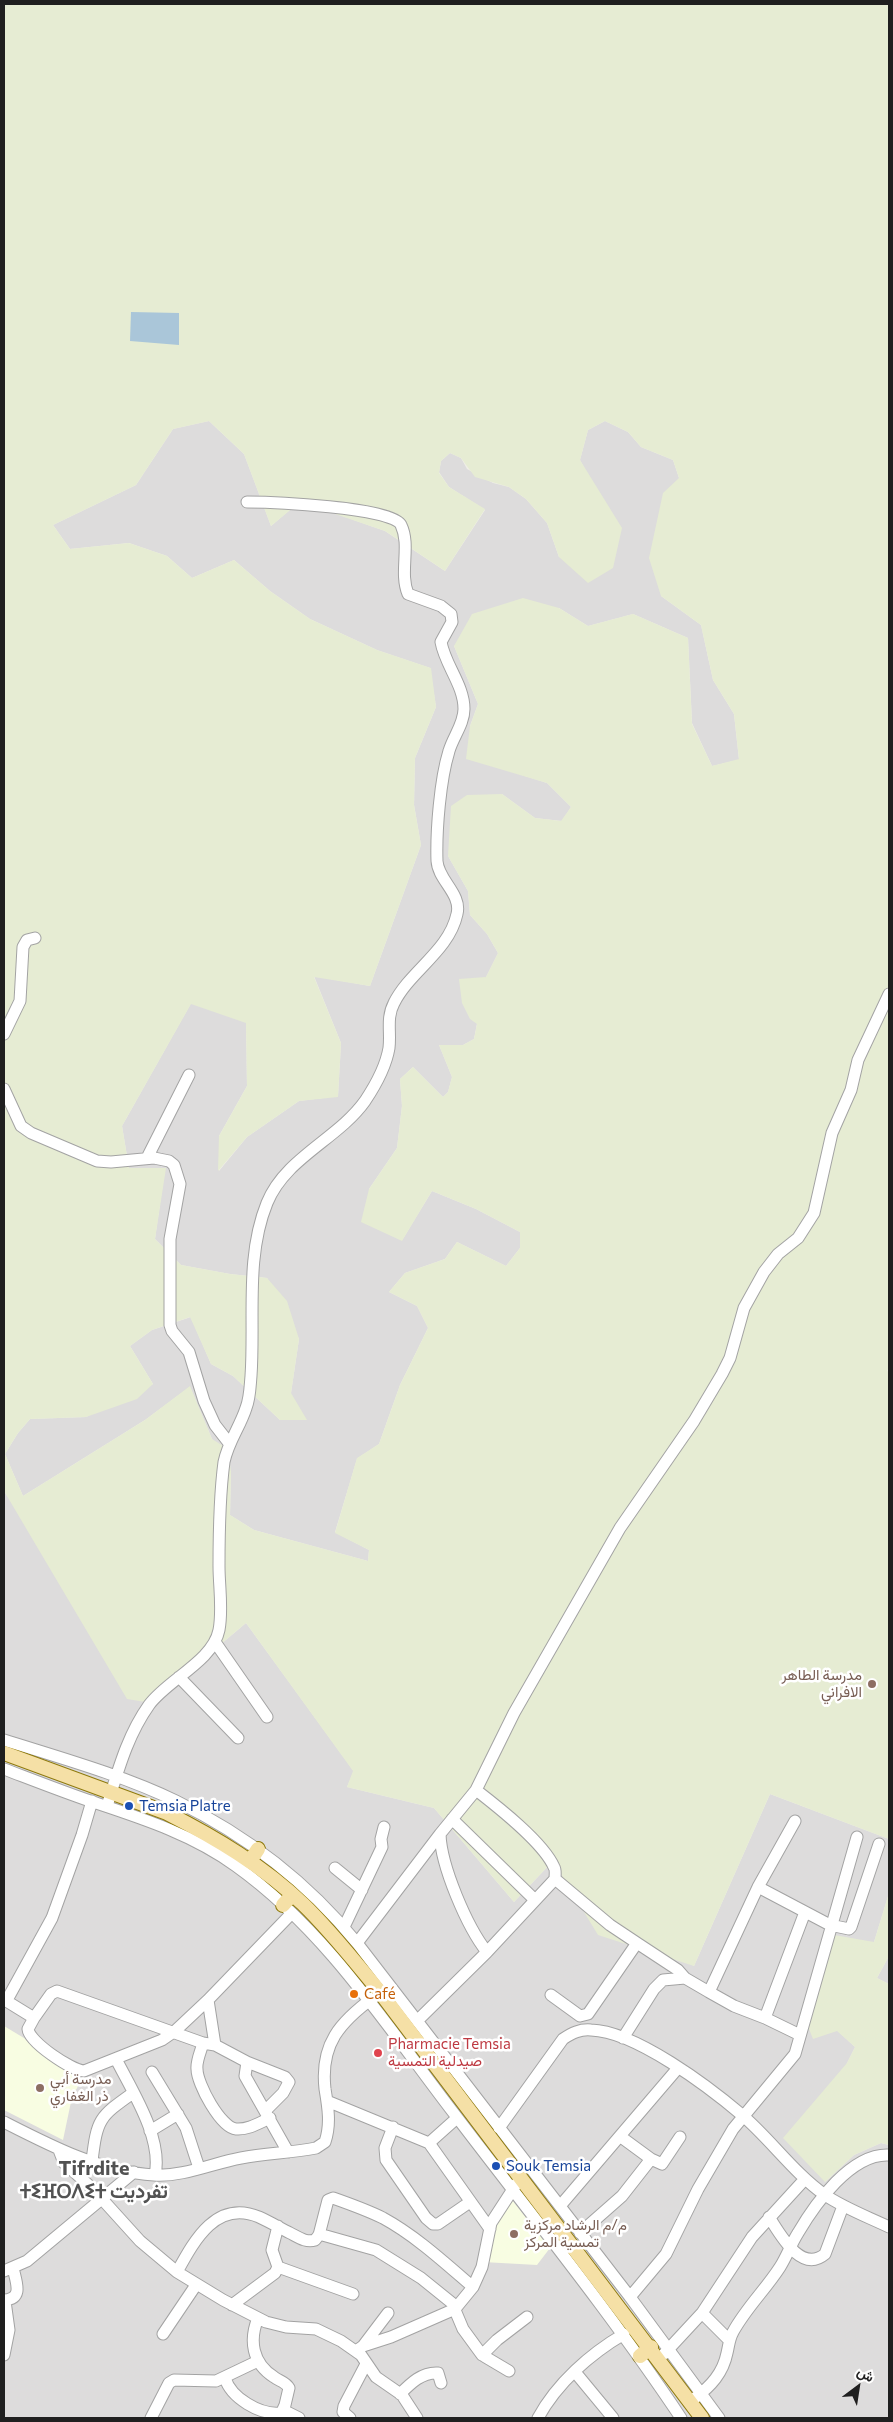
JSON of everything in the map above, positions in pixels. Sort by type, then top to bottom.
[{"type":"main road","points":[[4,1753],[167,1813],[193,1826],[250,1861],[331,1933],[385,1989],[413,2025],[483,2118],[517,2184],[555,2211],[654,2353],[696,2397],[702,2418]]},
{"type":"main road","points":[[250,1861],[258,1849]]},
{"type":"street","points":[[107,1806],[128,1741],[145,1712],[157,1695],[206,1654],[215,1642],[220,1628],[219,1560],[224,1472],[229,1443],[248,1401],[252,1358],[252,1274],[266,1203],[281,1179],[340,1128],[366,1099],[388,1052],[389,1019],[394,1003],[402,991],[443,944],[456,917],[457,904],[440,873],[437,857],[445,767],[449,750],[462,720],[464,709],[463,699],[441,642],[452,622],[452,616],[441,606],[408,594],[404,578],[404,532],[399,522],[387,516],[362,511],[291,503],[247,502]]},
{"type":"street","points":[[4,1034],[20,1002],[23,947],[28,940],[35,938]]},
{"type":"street","points":[[357,1943],[476,1790],[514,1713],[620,1528],[694,1421],[727,1365],[744,1308],[764,1272],[778,1254],[798,1238],[814,1213],[832,1133],[851,1090],[864,1044],[889,994]]},
{"type":"street","points":[[147,1158],[189,1075]]},
{"type":"street","points":[[4,1089],[21,1126],[32,1134],[104,1162],[147,1158],[169,1161],[174,1165],[180,1184],[170,1239],[170,1325],[192,1358],[204,1401],[215,1425],[229,1443]]},
{"type":"street","points":[[215,1642],[267,1717]]},
{"type":"street","points":[[179,1676],[238,1738]]},
{"type":"street","points":[[4,1740],[174,1800],[223,1826],[258,1849],[320,1941],[457,2118],[517,2184],[624,2334],[654,2353]]},
{"type":"street","points":[[4,1770],[162,1826],[211,1850],[344,1927],[357,1943],[385,1989],[343,2023],[327,2051],[324,2070],[329,2128],[324,2144],[316,2148],[250,2156],[199,2168],[155,2175],[134,2172],[59,2150],[4,2123]]},
{"type":"street","points":[[413,2025],[487,1952],[555,1878],[555,1868],[538,1845],[516,1822],[476,1790]]},
{"type":"street","points":[[34,2018],[9,2004],[8,2000],[52,1918],[82,1835],[92,1801]]},
{"type":"street","points":[[452,1819],[535,1900]]},
{"type":"street","points":[[709,1992],[758,1887],[795,1821]]},
{"type":"street","points":[[344,1927],[382,1847],[381,1839],[384,1827]]},
{"type":"street","points":[[440,1834],[442,1848],[454,1887],[479,1941],[487,1952]]},
{"type":"street","points":[[630,2297],[666,2254],[698,2189],[742,2116],[795,2054],[856,1837]]},
{"type":"street","points":[[758,1887],[830,1925],[849,1929],[853,1923],[879,1844]]},
{"type":"street","points":[[335,1868],[362,1890]]},
{"type":"street","points":[[555,1878],[610,1925],[678,1970],[685,1978],[734,2006],[800,2035]]},
{"type":"street","points":[[203,2043],[196,2070],[202,2088],[220,2117],[228,2126],[235,2129],[252,2126],[268,2114],[283,2094],[288,2085],[288,2079],[247,2062],[215,2045],[203,2043],[175,2031],[58,1991],[51,1994],[28,2029],[30,2036],[77,2070],[89,2070],[162,2040],[175,2031],[208,2000],[290,1896]]},
{"type":"street","points":[[765,2018],[805,1912]]},
{"type":"street","points":[[551,1995],[580,2016],[588,2014],[637,1943]]},
{"type":"street","points":[[623,2038],[659,1983],[669,1979],[685,1978]]},
{"type":"street","points":[[208,2000],[215,2045]]},
{"type":"street","points":[[500,2128],[556,2047],[572,2033],[592,2030],[623,2038],[678,2068],[742,2116],[805,2179],[825,2195],[843,2206],[889,2227]]},
{"type":"street","points":[[116,2058],[150,2131],[158,2162],[155,2175]]},
{"type":"street","points":[[247,2062],[245,2076],[288,2152]]},
{"type":"street","points":[[555,2211],[621,2137],[678,2068]]},
{"type":"street","points":[[152,2072],[178,2114],[191,2140],[199,2168]]},
{"type":"street","points":[[92,2161],[94,2143],[102,2118],[110,2108],[133,2093]]},
{"type":"street","points":[[327,2101],[429,2143],[490,2229]]},
{"type":"street","points":[[150,2131],[178,2114]]},
{"type":"street","points":[[429,2143],[457,2118]]},
{"type":"street","points":[[483,2118],[500,2128],[555,2211],[580,2233],[630,2297],[681,2418]]},
{"type":"street","points":[[393,2127],[385,2148],[386,2160],[426,2218],[433,2224],[438,2224],[470,2202]]},
{"type":"street","points":[[621,2137],[651,2159],[662,2164],[680,2137]]},
{"type":"street","points":[[59,2150],[64,2163],[92,2188],[140,2241],[177,2272],[196,2285],[258,2318],[280,2326],[316,2329],[359,2348],[391,2338],[455,2309],[473,2287],[482,2267],[490,2229],[496,2214],[517,2184]]},
{"type":"street","points":[[720,2418],[696,2397],[722,2371],[729,2340],[739,2322],[780,2268],[790,2248],[825,2195],[859,2164],[876,2156],[889,2155]]},
{"type":"street","points":[[580,2233],[622,2196],[651,2159]]},
{"type":"street","points":[[4,2355],[9,2330],[4,2300],[16,2296],[18,2291],[8,2269],[26,2261],[134,2172]]},
{"type":"street","points":[[654,2353],[702,2313],[752,2237],[805,2179]]},
{"type":"street","points":[[177,2272],[205,2227],[219,2218],[230,2215],[250,2214],[309,2241],[315,2240],[319,2234],[328,2200],[333,2198],[383,2218],[396,2226],[429,2250],[473,2287]]},
{"type":"street","points":[[769,2217],[790,2248],[804,2258],[820,2258],[825,2254],[843,2206]]},
{"type":"street","points":[[278,2226],[272,2250],[278,2267]]},
{"type":"street","points":[[319,2234],[350,2242],[387,2256],[444,2295],[455,2309],[463,2329],[482,2356],[509,2371]]},
{"type":"street","points":[[278,2267],[353,2294]]},
{"type":"street","points":[[232,2305],[274,2273],[278,2267]]},
{"type":"street","points":[[163,2334],[196,2285]]},
{"type":"street","points":[[359,2348],[388,2313]]},
{"type":"street","points":[[702,2313],[729,2340]]},
{"type":"street","points":[[482,2356],[497,2340],[526,2317]]},
{"type":"street","points":[[258,2318],[252,2338],[258,2361],[267,2372],[289,2386],[281,2414]]},
{"type":"street","points":[[553,2418],[540,2416],[546,2403],[602,2347],[624,2334]]},
{"type":"street","points":[[359,2348],[366,2364],[376,2377],[400,2394],[414,2418]]},
{"type":"street","points":[[164,2418],[154,2414],[169,2383],[174,2380],[201,2382],[225,2378],[258,2361]]},
{"type":"street","points":[[350,2418],[343,2412],[344,2406],[366,2364]]},
{"type":"street","points":[[575,2372],[611,2417]]},
{"type":"street","points":[[400,2394],[415,2379],[426,2374],[438,2374],[441,2383]]},
{"type":"street","points":[[225,2378],[232,2392],[248,2404],[270,2413],[299,2418]]},
{"type":"shaded area","points":[[4,4],[889,4],[889,1367],[887,1371],[889,1372],[889,1839],[770,1794],[694,1966],[598,1935],[553,1861],[514,1902],[434,1808],[347,1787],[353,1771],[246,1623],[151,1703],[127,1699],[4,1491]],"holes":[[[209,421],[244,454],[271,526],[300,502],[385,531],[445,571],[485,509],[449,487],[439,473],[441,461],[450,453],[461,458],[475,477],[509,487],[526,499],[547,523],[559,557],[588,583],[613,568],[622,528],[580,460],[588,430],[605,421],[628,432],[641,447],[673,460],[679,478],[663,493],[649,558],[661,596],[701,625],[713,680],[734,714],[739,759],[712,766],[692,724],[688,638],[633,614],[588,626],[559,608],[523,598],[472,614],[454,646],[478,704],[470,726],[466,759],[547,783],[571,807],[561,821],[535,818],[502,794],[467,795],[451,806],[448,856],[468,891],[470,915],[487,934],[498,953],[486,977],[459,979],[462,1003],[470,1019],[477,1024],[474,1039],[463,1045],[439,1045],[452,1077],[448,1092],[443,1097],[413,1067],[400,1079],[402,1106],[397,1148],[369,1189],[361,1222],[402,1241],[432,1191],[476,1209],[520,1232],[520,1248],[506,1266],[457,1242],[445,1259],[405,1273],[389,1292],[417,1306],[428,1328],[400,1385],[379,1444],[357,1458],[335,1533],[369,1550],[368,1561],[254,1530],[230,1515],[231,1472],[228,1449],[212,1439],[190,1386],[145,1420],[23,1496],[5,1454],[18,1433],[30,1419],[86,1417],[137,1399],[153,1384],[130,1346],[152,1330],[190,1317],[211,1364],[233,1376],[280,1420],[307,1420],[291,1393],[299,1339],[287,1301],[267,1278],[230,1274],[181,1265],[155,1239],[166,1168],[129,1168],[122,1126],[191,1004],[246,1023],[247,1086],[219,1136],[218,1171],[247,1137],[299,1101],[338,1097],[341,1043],[314,977],[370,986],[421,845],[414,805],[415,758],[436,707],[431,668],[377,650],[310,619],[270,591],[234,560],[192,578],[167,556],[129,543],[70,549],[53,525],[136,485],[173,429]]]},
{"type":"shaded area","points":[[209,421],[244,454],[271,526],[300,501],[385,531],[445,571],[485,510],[449,487],[439,472],[441,461],[450,453],[461,458],[467,469],[493,483],[509,487],[526,499],[547,523],[559,557],[589,478],[580,460],[588,430],[605,421],[628,432],[641,447],[673,460],[679,478],[661,596],[701,625],[713,680],[734,714],[739,760],[712,766],[692,723],[688,638],[633,614],[588,626],[559,608],[454,646],[478,704],[470,726],[519,774],[547,783],[571,807],[562,821],[535,818],[502,794],[448,856],[468,891],[470,915],[487,934],[498,953],[486,977],[474,1039],[463,1045],[439,1045],[452,1077],[448,1092],[443,1097],[413,1067],[400,1079],[402,1106],[397,1148],[369,1189],[402,1240],[432,1191],[476,1209],[520,1232],[520,1248],[506,1266],[457,1242],[445,1259],[405,1273],[389,1292],[417,1306],[428,1328],[400,1385],[379,1444],[357,1459],[335,1532],[369,1550],[368,1561],[254,1530],[230,1515],[231,1472],[212,1439],[190,1387],[145,1420],[23,1496],[5,1454],[18,1433],[30,1419],[86,1417],[153,1384],[130,1346],[152,1330],[191,1317],[211,1364],[233,1376],[280,1420],[291,1393],[299,1339],[267,1278],[230,1274],[181,1265],[155,1239],[165,1168],[129,1168],[122,1126],[191,1003],[246,1022],[247,1086],[219,1136],[219,1171],[247,1137],[299,1101],[338,1096],[341,1043],[314,976],[370,986],[421,845],[414,805],[415,758],[436,707],[430,668],[377,650],[310,619],[270,591],[234,560],[192,578],[167,556],[129,543],[70,549],[53,525],[136,485],[173,429]]},
{"type":"shaded area","points":[[4,1491],[151,1703],[246,1623],[354,1771],[347,1787],[434,1808],[514,1902],[553,1861],[694,1966],[770,1794],[889,1839],[889,1893],[874,1942],[838,2031],[855,2047],[847,2063],[825,2182],[854,2155],[881,2143],[889,2145],[889,2418],[4,2418]]},
{"type":"shaded area","points":[[889,1893],[889,1956],[877,1978],[889,1984],[889,2145],[881,2143],[854,2155],[825,2182],[783,2138],[847,2063],[855,2047],[837,2031],[813,2039],[807,2024],[834,1935],[874,1942]]},
{"type":"shaded area","points":[[889,1956],[889,1984],[877,1978]]},
{"type":"shaded area","name":"مدرسة أبي ذر الغفاري","points":[[4,2026],[82,2079],[72,2097],[63,2140],[4,2110]]},
{"type":"shaded area","name":"م/م الرشاد مركزية تمسية المركز","points":[[512,2200],[550,2248],[537,2265],[483,2262],[493,2221]]},
{"type":"water","points":[[131,312],[179,313],[179,345],[130,341]]},
{"type":"place","name":"مدرسة الطاهر الافراني","points":[[872,1684]]},
{"type":"place","name":"Temsia Platre","points":[[129,1806]]},
{"type":"place","name":"Café","points":[[354,1994]]},
{"type":"place","name":"Pharmacie Temsia صيدلية التمسية","points":[[378,2053]]},
{"type":"place","name":"مدرسة أبي ذر الغفاري","points":[[40,2088]]},
{"type":"place","name":"Souk Temsia","points":[[496,2166]]},
{"type":"place","name":"م/م الرشاد مركزية تمسية المركز","points":[[514,2234]]},
{"type":"district","name":"Tifrdite ⵜⵉⴼⵔⴷⵉⵜ تفرديت","points":[[94,2180]]}]
